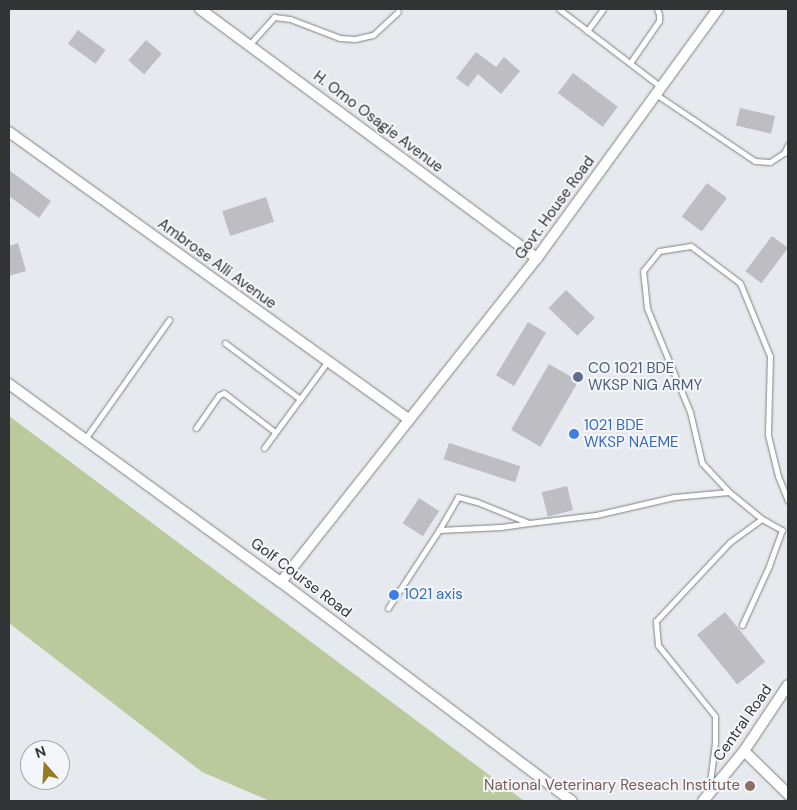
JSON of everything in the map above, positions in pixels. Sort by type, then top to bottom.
[{"type":"street","name":"H. Omo Osagie Avenue","points":[[200,9],[537,258]]},
{"type":"street","name":"Govt. House Road","points":[[282,582],[408,419],[537,258],[718,9]]},
{"type":"street","name":"Ambrose Alli Avenue","points":[[9,132],[408,419]]},
{"type":"street","name":"Golf Course Road","points":[[9,384],[282,582],[572,801]]},
{"type":"street","name":"Central Road","points":[[706,798],[744,751],[788,685]]},
{"type":"street","points":[[744,751],[788,794]]},
{"type":"lane","points":[[559,9],[630,63],[659,91],[755,161],[770,162],[784,153],[788,145]]},
{"type":"lane","points":[[587,31],[603,9]]},
{"type":"lane","points":[[630,63],[659,21],[660,14],[657,9]]},
{"type":"lane","points":[[249,45],[274,17],[290,19],[340,38],[355,39],[374,35],[398,12]]},
{"type":"lane","points":[[788,501],[778,476],[768,435],[770,356],[740,283],[691,246],[659,251],[643,271],[647,308],[690,412],[702,463],[729,492],[762,519],[782,530],[788,528]]},
{"type":"lane","points":[[85,439],[169,320]]},
{"type":"lane","points":[[225,344],[300,399]]},
{"type":"lane","points":[[264,448],[328,361]]},
{"type":"lane","points":[[196,428],[219,395],[224,393],[275,432]]},
{"type":"lane","points":[[439,530],[529,523],[596,515],[674,497],[729,492]]},
{"type":"lane","points":[[388,608],[439,530],[458,497],[477,502],[529,523]]},
{"type":"lane","points":[[706,798],[715,742],[715,716],[658,645],[656,621],[730,542],[762,519]]},
{"type":"lane","points":[[742,625],[769,566],[782,530]]},
{"type":"green space","points":[[9,416],[524,801],[270,801],[202,772],[9,623]]},
{"type":"building","points":[[78,30],[106,50],[96,64],[68,44]]},
{"type":"building","points":[[146,40],[162,54],[144,74],[128,60]]},
{"type":"building","points":[[476,52],[496,67],[504,57],[520,71],[501,94],[478,74],[468,87],[456,78]]},
{"type":"building","points":[[573,73],[618,107],[603,127],[558,93]]},
{"type":"building","points":[[740,108],[775,116],[771,134],[736,126]]},
{"type":"building","points":[[9,170],[51,201],[39,218],[9,196]]},
{"type":"building","points":[[707,183],[727,198],[702,232],[682,217]]},
{"type":"building","points":[[266,197],[274,222],[230,236],[222,211]]},
{"type":"building","points":[[772,236],[788,248],[761,283],[746,271]]},
{"type":"building","points":[[18,243],[26,271],[9,276],[9,246]]},
{"type":"building","points":[[566,290],[595,318],[577,336],[549,308]]},
{"type":"building","points":[[528,322],[546,333],[514,386],[496,375]]},
{"type":"building","points":[[549,364],[578,381],[540,447],[511,430]]},
{"type":"building","points":[[449,443],[520,466],[515,482],[444,459]]},
{"type":"building","points":[[567,486],[573,510],[548,517],[542,492]]},
{"type":"building","points":[[419,498],[439,511],[423,536],[403,523]]},
{"type":"building","points":[[725,612],[765,662],[737,684],[697,635]]},
{"type":"place","name":"CO 1021 BDE WKSP NIG ARMY","points":[[578,377]]},
{"type":"place","name":"1021 BDE WKSP NAEME","points":[[574,434]]},
{"type":"place","name":"1021 axis","points":[[394,595]]},
{"type":"place","name":"National Veterinary Reseach Institute","points":[[750,786]]}]
